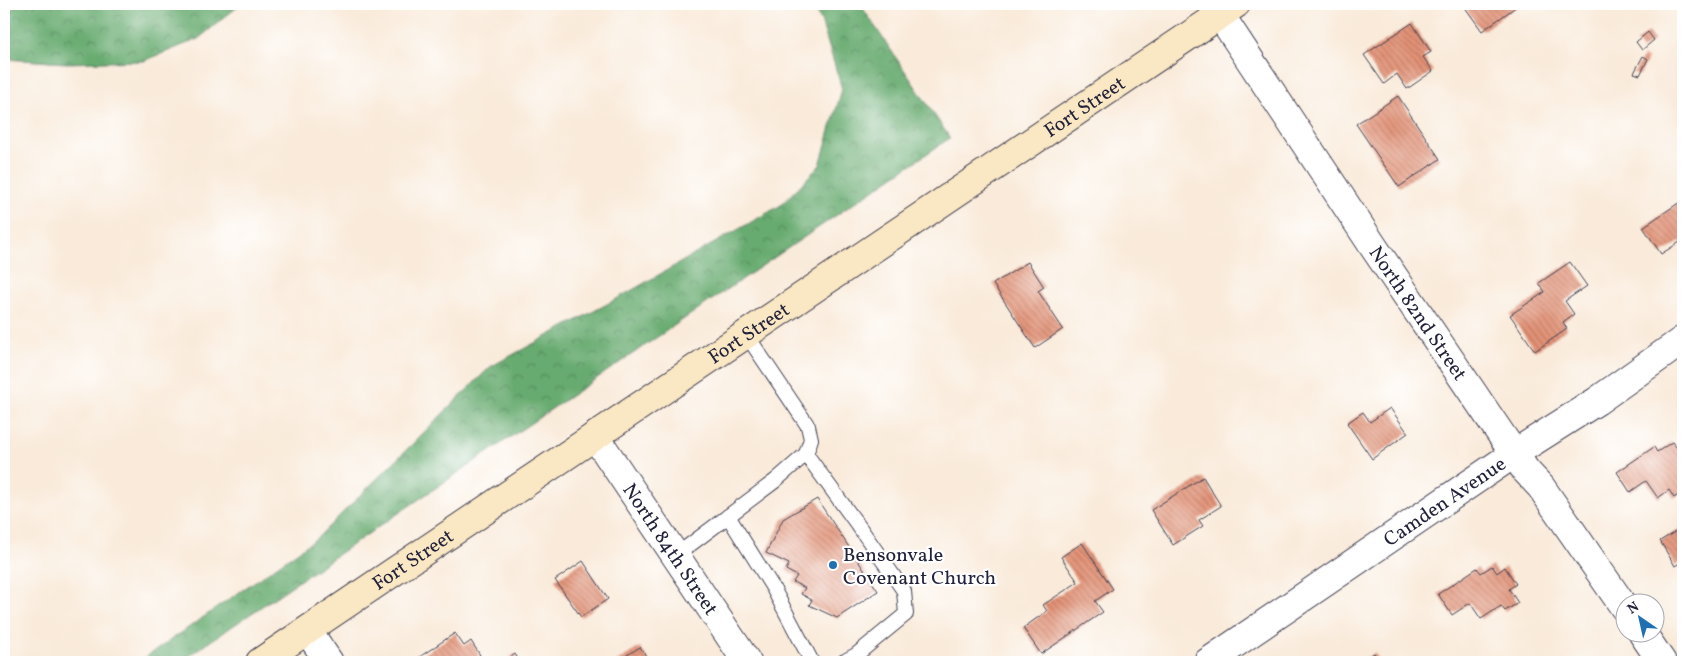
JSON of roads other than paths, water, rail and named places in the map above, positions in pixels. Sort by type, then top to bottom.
[{"type":"main road","name":"Fort Street","points":[[260,662],[746,334],[1223,7]]},
{"type":"street","name":"North 82nd Street","points":[[1223,7],[1375,249],[1526,471],[1541,487],[1615,594]]},
{"type":"street","name":"Camden Avenue","points":[[1208,662],[1515,453],[1597,401],[1683,340]]},
{"type":"street","name":"North 84th Street","points":[[595,436],[747,662]]},
{"type":"street","points":[[308,631],[328,662]]},
{"type":"street","points":[[1650,644],[1662,662]]},
{"type":"lane","points":[[676,556],[775,481],[806,454],[811,439],[808,426],[746,334]]},
{"type":"lane","points":[[806,454],[904,592],[906,614],[856,655],[843,662]]},
{"type":"lane","points":[[728,516],[773,588],[812,662]]},
{"type":"place","name":"Bensonvale Covenant Church","points":[[833,565]]}]
